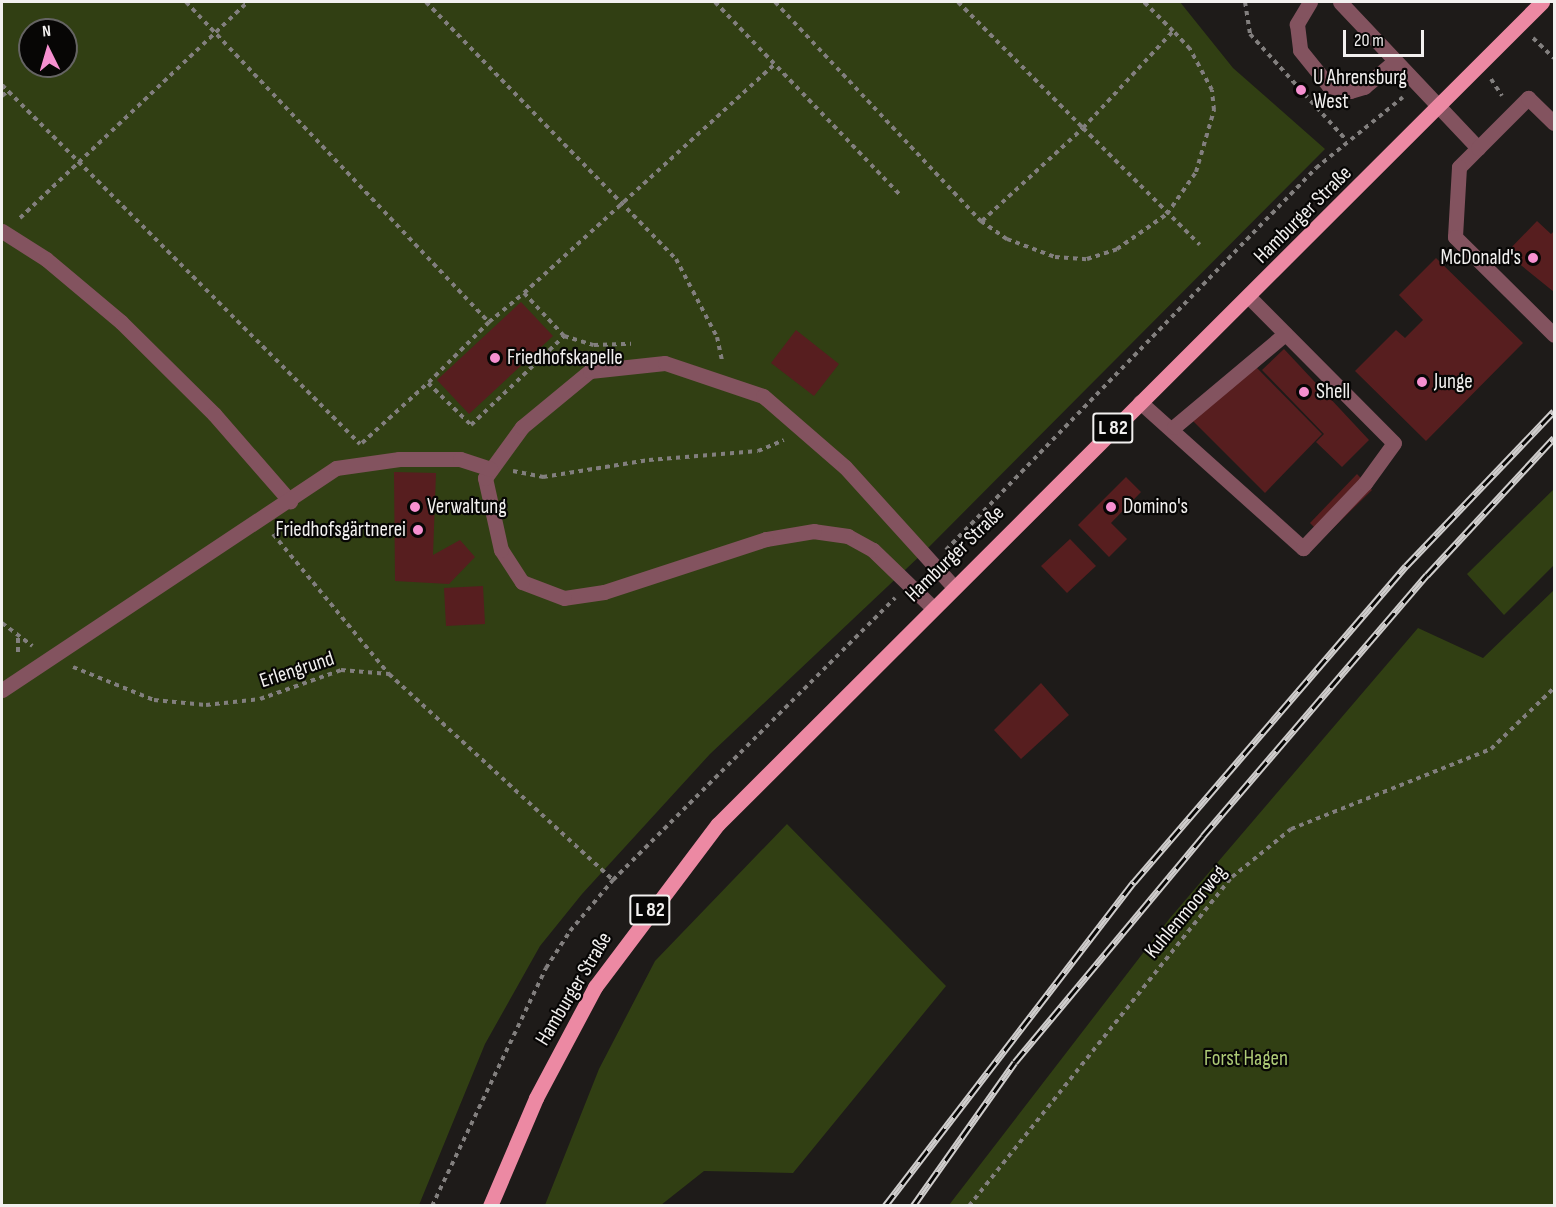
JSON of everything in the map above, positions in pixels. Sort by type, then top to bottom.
[{"type":"main road","name":"Hamburger Straße","points":[[490,1206],[570,1032],[637,928],[718,824],[952,585],[1250,298],[1542,2]]},
{"type":"street","points":[[1310,2],[1297,24],[1300,50],[1329,86],[1350,91],[1364,87],[1393,63]]},
{"type":"street","points":[[1340,2],[1436,109],[1478,148]]},
{"type":"street","points":[[1554,123],[1528,98],[1459,167],[1455,237],[1554,335]]},
{"type":"street","points":[[3,232],[46,259],[121,322],[214,414],[290,501]]},
{"type":"street","points":[[1140,402],[1174,428],[1303,548],[1365,483],[1394,443],[1250,298]]},
{"type":"street","points":[[1174,428],[1285,334]]},
{"type":"street","points":[[931,606],[910,584],[848,536],[814,531],[766,539],[604,592],[564,598],[522,582],[501,550],[485,478],[491,466],[538,413],[590,371],[665,363],[727,381],[763,396],[806,431],[952,585]]},
{"type":"street","points":[[2,690],[49,657],[262,520],[336,468],[399,459],[460,459],[491,466]]},
{"type":"path","points":[[186,2],[489,322]]},
{"type":"path","points":[[3,232],[248,2]]},
{"type":"path","points":[[426,2],[626,204],[676,259],[717,337],[727,381]]},
{"type":"path","points":[[715,2],[900,195]]},
{"type":"path","points":[[775,2],[981,221],[1028,249],[1087,259],[1117,249],[1167,214],[1196,172],[1214,110],[1206,74],[1173,31],[1144,2]]},
{"type":"path","points":[[958,2],[1200,245]]},
{"type":"path","points":[[1245,2],[1250,34],[1347,141]]},
{"type":"path","points":[[1519,24],[1554,58]]},
{"type":"path","points":[[981,221],[1083,128],[1173,31]]},
{"type":"path","points":[[336,468],[428,383],[489,322],[626,204],[775,64]]},
{"type":"path","points":[[1480,64],[1513,112]]},
{"type":"path","points":[[2,85],[361,445]]},
{"type":"path","points":[[932,564],[1347,141],[1415,86]]},
{"type":"path","points":[[2,96],[8,91]]},
{"type":"path","points":[[428,383],[471,425],[564,336],[524,292]]},
{"type":"path","points":[[491,466],[543,477],[649,460],[758,451],[806,431]]},
{"type":"path","points":[[262,520],[389,674],[613,880]]},
{"type":"path","points":[[432,1206],[546,969],[613,880],[910,584]]},
{"type":"path","name":"Erlengrund","points":[[2,623],[49,657],[154,700],[206,705],[260,699],[341,670],[389,674]]},
{"type":"path","name":"Kuhlenmoorweg","points":[[969,1206],[1232,878],[1291,829],[1491,749],[1554,688]]},
{"type":"green space","points":[[2,2],[1180,2],[1233,68],[1325,149],[923,553],[710,754],[582,894],[540,946],[485,1044],[419,1205],[2,1205]]},
{"type":"green space","points":[[1554,489],[1554,565],[1504,615],[1467,574]]},
{"type":"green space","name":"Forst Hagen","points":[[1554,590],[1554,1205],[949,1205],[1170,918],[1418,628],[1483,658]]},
{"type":"green space","points":[[787,824],[946,986],[793,1173],[704,1171],[661,1205],[545,1205],[599,1069],[655,961]]},
{"type":"building","name":"McDonald's","points":[[1537,221],[1551,234],[1554,231],[1554,292],[1506,253]]},
{"type":"building","points":[[1436,258],[1523,343],[1426,441],[1355,371],[1396,330],[1405,338],[1423,320],[1399,295]]},
{"type":"building","name":"Friedhofskapelle","points":[[521,302],[553,336],[469,414],[437,380]]},
{"type":"building","points":[[796,330],[839,364],[814,396],[771,363]]},
{"type":"building","name":"Shell","points":[[1284,349],[1369,440],[1342,467],[1316,442],[1324,434],[1262,370]]},
{"type":"building","points":[[1255,366],[1322,434],[1265,493],[1186,414]]},
{"type":"building","name":"Verwaltung","points":[[394,472],[436,473],[433,555],[460,540],[475,557],[449,584],[395,581]]},
{"type":"building","points":[[1357,474],[1372,490],[1324,537],[1310,523]]},
{"type":"building","name":"Domino's","points":[[1126,477],[1141,492],[1111,523],[1127,539],[1109,557],[1078,525]]},
{"type":"building","points":[[1070,539],[1096,566],[1067,593],[1041,566]]},
{"type":"building","points":[[483,586],[485,624],[446,626],[444,588]]},
{"type":"building","points":[[1041,683],[1069,715],[1021,759],[994,730]]},
{"type":"railway","points":[[885,1206],[1134,882],[1406,566],[1554,411]]},
{"type":"railway","points":[[913,1206],[1015,1062],[1203,836],[1427,575],[1554,438]]},
{"type":"place","name":"U Ahrensburg West","points":[[1301,90]]},
{"type":"place","name":"McDonald's","points":[[1533,258]]},
{"type":"place","name":"Friedhofskapelle","points":[[495,358]]},
{"type":"place","name":"Junge","points":[[1422,382]]},
{"type":"place","name":"Shell","points":[[1304,392]]},
{"type":"place","name":"Verwaltung","points":[[415,507]]},
{"type":"place","name":"Domino's","points":[[1111,507]]},
{"type":"place","name":"Friedhofsgärtnerei","points":[[418,530]]}]
